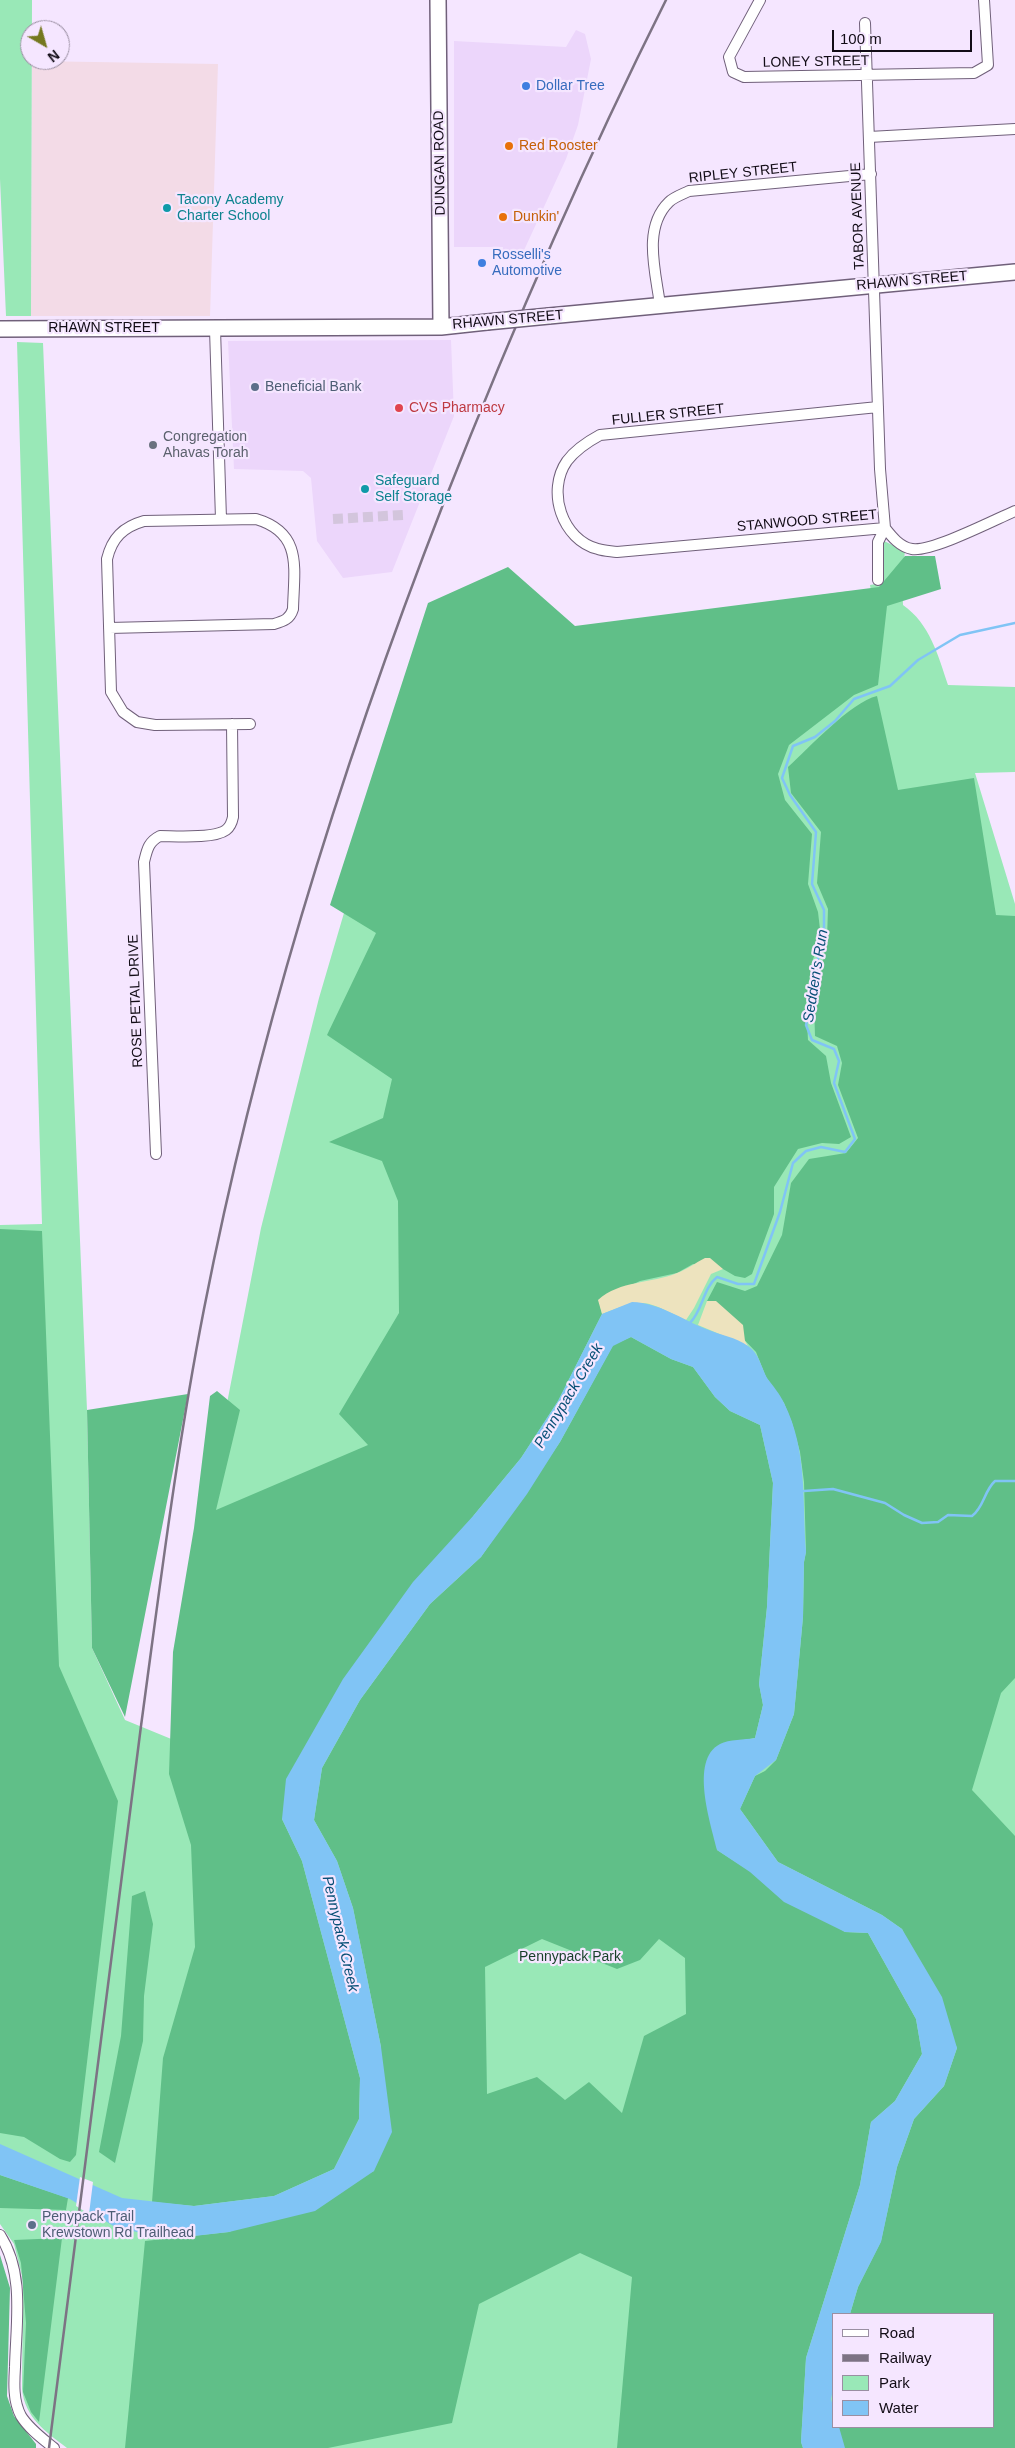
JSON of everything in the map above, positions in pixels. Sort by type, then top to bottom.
[{"type":"main road","name":"DUNGAN ROAD","points":[[438,0],[441,326]]},
{"type":"main road","name":"RHAWN STREET","points":[[0,329],[441,326],[1015,272]]},
{"type":"street","name":"LONEY STREET","points":[[760,0],[729,56],[733,72],[744,77],[974,73],[988,65],[984,0]]},
{"type":"street","name":"TABOR AVENUE","points":[[865,23],[878,408],[885,528]]},
{"type":"street","points":[[869,137],[1015,129]]},
{"type":"street","name":"RIPLEY STREET","points":[[660,306],[653,236],[658,217],[670,201],[689,191],[871,174]]},
{"type":"street","points":[[1015,272],[1015,280]]},
{"type":"street","points":[[215,329],[221,519]]},
{"type":"street","name":"FULLER STREET","points":[[589,545],[580,540],[568,528],[560,513],[559,480],[566,462],[578,449],[600,435],[878,408]]},
{"type":"street","name":"STANWOOD STREET","points":[[589,545],[596,549],[617,552],[885,528],[893,538],[905,546],[922,549],[1015,511]]},
{"type":"street","points":[[109,628],[274,624],[284,621],[291,616],[293,609],[295,556],[288,539],[274,526],[256,518],[144,521],[133,524],[117,535],[111,545],[107,559],[109,628],[111,692],[116,704],[123,712],[137,722],[155,725],[250,724]]},
{"type":"street","points":[[878,580],[878,542],[885,528]]},
{"type":"street","name":"ROSE PETAL DRIVE","points":[[156,1154],[144,862],[147,847],[160,836],[214,834],[225,831],[231,824],[233,817],[232,724]]},
{"type":"street","points":[[0,2235],[9,2251],[17,2281],[14,2386],[16,2403],[21,2416],[40,2437],[54,2448]]},
{"type":"shaded area","points":[[576,30],[585,34],[591,59],[578,125],[566,159],[520,259],[502,257],[503,247],[454,247],[454,41],[566,47]]},
{"type":"shaded area","points":[[70,62],[218,64],[210,316],[31,316],[32,70],[70,70]]},
{"type":"shaded area","points":[[451,340],[454,416],[392,572],[343,578],[317,541],[311,478],[303,471],[234,469],[228,341]]},
{"type":"green space","points":[[0,0],[32,0],[32,20],[20,20],[20,70],[32,70],[31,316],[6,316],[0,179]]},
{"type":"green space","name":"Pennypack Park","points":[[17,342],[43,343],[87,1410],[92,1648],[125,1720],[181,1743],[211,1505],[228,1398],[261,1228],[319,998],[381,787],[792,599],[850,591],[871,591],[870,585],[882,583],[881,543],[884,541],[905,551],[902,577],[903,605],[920,621],[932,641],[948,685],[1015,687],[1015,772],[975,773],[1015,904],[1015,2448],[67,2448],[37,2423],[27,2408],[22,2389],[23,2280],[14,2244],[0,2224],[0,1225],[42,1224]]},
{"type":"green space","points":[[905,556],[935,556],[941,589],[887,606],[878,685],[854,695],[789,745],[778,774],[785,800],[812,834],[808,884],[818,912],[821,938],[812,962],[806,1003],[808,1040],[826,1056],[831,1083],[851,1137],[839,1144],[822,1143],[798,1149],[774,1187],[774,1214],[752,1274],[745,1278],[735,1276],[723,1269],[693,1264],[677,1273],[640,1281],[599,1300],[602,1314],[558,1401],[521,1458],[474,1515],[282,1819],[302,1861],[360,2078],[359,2119],[334,2169],[274,2196],[194,2206],[152,2202],[163,2058],[195,1947],[191,1845],[169,1774],[173,1652],[194,1528],[210,1396],[217,1391],[240,1410],[216,1510],[368,1445],[339,1414],[399,1313],[398,1201],[382,1161],[329,1142],[383,1118],[392,1079],[327,1035],[376,933],[330,905],[428,603],[508,567],[575,626],[879,587]]},
{"type":"green space","points":[[877,696],[898,790],[974,778],[996,915],[1015,916],[1015,1678],[1001,1693],[972,1790],[1015,1836],[1015,2448],[844,2448],[838,2428],[995,2428],[995,2313],[850,2313],[858,2287],[881,2241],[897,2167],[914,2119],[944,2086],[957,2048],[902,1929],[882,1915],[778,1862],[740,1809],[755,1776],[765,1771],[776,1760],[794,1714],[803,1617],[804,1562],[806,1552],[804,1482],[800,1452],[784,1403],[766,1377],[756,1352],[707,1301],[717,1282],[745,1291],[757,1286],[782,1235],[791,1183],[809,1159],[846,1153],[858,1138],[838,1085],[842,1063],[837,1046],[815,1036],[814,1003],[827,939],[828,909],[817,883],[821,832],[791,793],[788,767],[843,716],[867,700]]},
{"type":"green space","points":[[0,1229],[42,1231],[59,1666],[118,1801],[76,2155],[70,2162],[60,2159],[24,2137],[0,2133]]},
{"type":"green space","points":[[631,1337],[671,1359],[693,1367],[715,1397],[730,1411],[760,1425],[773,1483],[767,1607],[759,1684],[763,1705],[755,1738],[721,1744],[717,1850],[845,1932],[868,1933],[916,2019],[922,2054],[895,2101],[871,2122],[860,2185],[806,2358],[801,2442],[803,2448],[617,2448],[632,2277],[580,2253],[479,2304],[452,2423],[328,2448],[125,2448],[145,2241],[229,2232],[374,2171],[381,2047],[353,1908],[337,1861],[314,1820],[322,1768],[360,1700],[430,1604],[481,1557],[560,1442],[613,1345]],"holes":[[[542,1939],[617,1969],[640,1960],[659,1939],[685,1958],[686,2014],[644,2036],[622,2113],[589,2082],[565,2100],[537,2077],[487,2094],[485,1967]]]},
{"type":"green space","points":[[188,1394],[125,1717],[92,1648],[87,1410]]},
{"type":"green space","points":[[145,1891],[153,1924],[144,1996],[143,2041],[115,2163],[99,2152],[121,2036],[132,1896]]},
{"type":"green space","points":[[0,2175],[68,2198],[66,2210],[0,2208]]},
{"type":"green space","points":[[62,2238],[39,2422],[31,2412],[23,2392],[26,2323],[21,2263],[14,2240]]},
{"type":"green space","points":[[0,2255],[10,2288],[7,2396],[14,2416],[36,2444],[36,2448],[0,2448]]},
{"type":"sand","points":[[705,1258],[710,1258],[723,1269],[711,1274],[686,1320],[661,1308],[644,1303],[627,1305],[602,1314],[598,1300],[616,1289],[677,1273]]},
{"type":"sand","points":[[707,1301],[716,1301],[743,1325],[745,1341],[748,1346],[698,1325]]},
{"type":"water","name":"Pennypack Creek","points":[[632,1302],[642,1303],[661,1308],[706,1329],[738,1340],[752,1349],[767,1378],[782,1400],[792,1421],[800,1458],[806,1552],[804,1562],[803,1617],[794,1714],[776,1760],[755,1776],[740,1809],[778,1862],[882,1915],[902,1929],[942,1997],[957,2048],[944,2086],[914,2119],[897,2167],[881,2242],[858,2287],[850,2313],[832,2313],[832,2428],[839,2428],[845,2448],[803,2448],[801,2442],[806,2358],[860,2185],[871,2122],[895,2101],[922,2054],[916,2019],[868,1933],[845,1932],[784,1902],[750,1872],[717,1850],[707,1809],[704,1778],[706,1764],[711,1752],[720,1744],[732,1740],[755,1738],[763,1705],[759,1684],[767,1607],[773,1483],[760,1425],[730,1411],[715,1397],[693,1367],[671,1359],[631,1337],[613,1346],[560,1442],[527,1494],[481,1557],[430,1604],[360,1700],[322,1768],[314,1820],[337,1861],[353,1908],[381,2047],[392,2132],[374,2171],[315,2211],[229,2232],[168,2239],[115,2227],[70,2199],[0,2175],[0,2144],[122,2198],[194,2206],[274,2196],[334,2169],[359,2119],[360,2078],[302,1861],[282,1819],[286,1779],[343,1679],[413,1582],[474,1515],[521,1458],[558,1401],[602,1314]]},
{"type":"pier","points":[[80,2177],[93,2182],[89,2214],[76,2206]]},
{"type":"waterway","name":"Sedden's Run","points":[[690,1323],[698,1312],[709,1287],[717,1277],[738,1284],[754,1284],[780,1212],[793,1163],[806,1151],[821,1147],[845,1152],[855,1139],[834,1083],[839,1061],[834,1049],[812,1040],[806,1025],[812,1000],[816,965],[824,940],[824,910],[812,884],[816,832],[790,795],[782,778],[793,746],[815,737],[835,721],[854,699],[890,686],[918,660],[960,635],[1015,623]]},
{"type":"waterway","points":[[804,1491],[833,1489],[885,1503],[904,1515],[922,1523],[938,1522],[948,1515],[972,1516],[995,1481],[1015,1481]]},
{"type":"tunnel","points":[[333,519],[403,515]]},
{"type":"railway","points":[[49,2448],[129,1816],[177,1465],[204,1309],[250,1103],[277,1001],[337,800],[371,700],[444,502],[549,249],[606,124],[666,0]]},
{"type":"place","name":"Dollar Tree","points":[[526,86]]},
{"type":"place","name":"Red Rooster","points":[[509,146]]},
{"type":"place","name":"Tacony Academy Charter School","points":[[167,208]]},
{"type":"place","name":"Dunkin'","points":[[503,217]]},
{"type":"place","name":"Rosselli's Automotive","points":[[482,263]]},
{"type":"place","name":"Beneficial Bank","points":[[255,387]]},
{"type":"place","name":"CVS Pharmacy","points":[[399,408]]},
{"type":"place","name":"Congregation Ahavas Torah","points":[[153,445]]},
{"type":"place","name":"Safeguard Self Storage","points":[[365,489]]},
{"type":"place","name":"Penypack Trail Krewstown Rd Trailhead","points":[[32,2225]]}]
